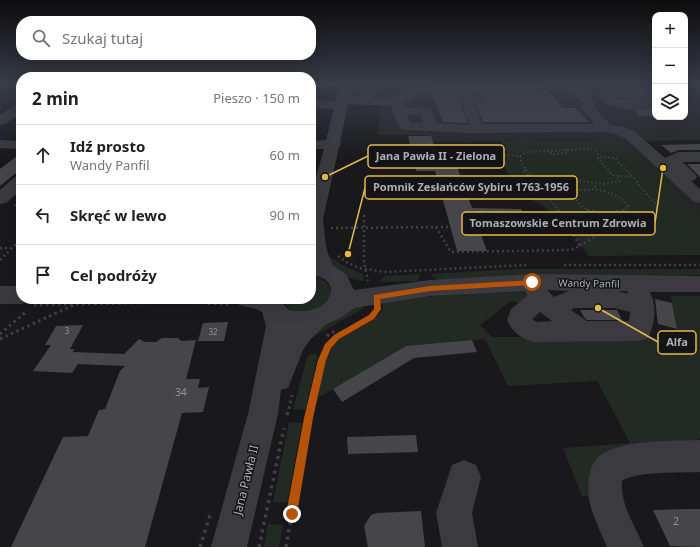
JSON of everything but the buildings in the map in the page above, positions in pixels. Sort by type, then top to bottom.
[{"type":"street","points":[[0,121],[16,111]]},
{"type":"street","points":[[271,305],[288,320],[328,324],[342,297],[340,283],[323,271],[316,247],[318,225],[334,144],[343,111]]},
{"type":"street","points":[[398,111],[403,123],[406,126],[468,129],[607,128],[619,130],[630,135],[700,198]]},
{"type":"street","points":[[426,111],[432,128]]},
{"type":"street","points":[[470,111],[477,128]]},
{"type":"street","points":[[590,111],[607,128]]},
{"type":"street","points":[[0,144],[16,145]]},
{"type":"street","points":[[316,145],[334,144]]},
{"type":"street","points":[[700,157],[678,157],[672,160],[700,186]]},
{"type":"street","points":[[0,199],[16,185]]},
{"type":"street","points":[[0,199],[16,200]]},
{"type":"street","name":"Wandy Panfil","points":[[323,271],[348,283],[430,288],[545,300],[634,283],[700,284]]},
{"type":"street","points":[[634,283],[642,297],[643,309],[639,331],[534,332],[523,326],[519,320],[520,316],[545,300],[643,309]]},
{"type":"street","name":"Wandy Panfil","points":[[328,324],[348,300],[374,285]]},
{"type":"street","points":[[545,300],[582,331]]},
{"type":"street","name":"Jana Pawła II","points":[[229,547],[264,414],[278,326],[271,305]]},
{"type":"street","name":"Jana Pawła II","points":[[264,414],[292,345],[301,333],[328,324]]},
{"type":"street","points":[[625,545],[609,508],[604,490],[606,477],[610,469],[618,463],[633,460],[700,456]]},
{"type":"street","points":[[460,547],[454,513],[464,477]]},
{"type":"path","points":[[547,150],[552,154],[567,153],[568,152],[565,149]]},
{"type":"path","points":[[492,154],[520,156],[528,152],[547,150],[589,149],[595,151],[600,157],[598,158],[610,174],[616,176],[631,175]]},
{"type":"path","points":[[520,156],[522,164],[526,170],[523,171],[533,178],[556,208],[580,246]]},
{"type":"path","points":[[436,227],[451,252],[571,250],[594,237],[658,209],[631,175],[615,158],[600,157]]},
{"type":"path","points":[[533,178],[550,178],[603,184],[620,180],[616,176]]},
{"type":"path","points":[[592,189],[595,188],[596,184]]},
{"type":"path","points":[[512,190],[592,189],[614,195],[626,203],[629,207],[627,210],[616,213],[595,213],[582,207],[569,190]]},
{"type":"path","points":[[286,547],[308,418],[322,360],[328,346],[337,337],[371,317],[377,309],[374,285],[364,261],[366,228],[364,215]]},
{"type":"path","points":[[318,225],[366,228],[451,227]]},
{"type":"path","points":[[0,260],[16,244]]},
{"type":"path","points":[[0,248],[12,248]]},
{"type":"path","points":[[0,334],[12,301]]},
{"type":"path","points":[[0,339],[76,304]]},
{"type":"path","points":[[259,547],[293,389]]},
{"type":"path","points":[[200,547],[212,510]]},
{"type":"shaded area","points":[[380,111],[652,111],[652,120],[688,120],[688,111],[700,111],[700,140],[645,141],[700,190],[700,215],[624,140],[428,142],[426,135],[378,135]]},
{"type":"shaded area","points":[[624,140],[700,215],[700,255],[588,256],[574,234],[547,209],[518,191],[496,153],[507,153],[501,141]]},
{"type":"shaded area","points":[[326,254],[342,265],[363,274],[364,281],[351,278],[340,273],[332,265]]},
{"type":"shaded area","points":[[515,269],[700,269],[700,275],[438,280],[430,274]]},
{"type":"shaded area","points":[[421,274],[417,281],[380,282],[384,276]]},
{"type":"shaded area","points":[[316,277],[325,281],[330,289],[328,298],[322,305],[312,310],[301,312],[290,309],[286,304],[316,304]]},
{"type":"shaded area","points":[[518,290],[524,292],[528,297],[519,303],[511,301],[480,325],[492,337],[677,338],[677,329],[671,296],[700,296],[700,438],[697,439],[698,444],[609,450],[599,457],[594,496],[582,496],[563,448],[630,443],[597,381],[508,386],[485,339],[406,346],[318,398],[328,354],[341,337],[374,319],[383,307],[381,302],[455,294]]},
{"type":"shaded area","points":[[364,306],[359,311],[305,341],[303,337],[348,309]]},
{"type":"shaded area","points":[[309,355],[317,355],[317,359],[305,410],[293,409],[307,358]]},
{"type":"shaded area","points":[[289,422],[302,423],[287,503],[273,502]]},
{"type":"shaded area","points":[[268,524],[283,525],[279,547],[264,547]]},
{"type":"place","name":"Tomaszowskie Centrum Zdrowia","points":[[663,168]]},
{"type":"place","name":"Jana Pawła II - Zielona","points":[[325,177]]},
{"type":"place","name":"Pomnik Zesłańców Sybiru 1763-1956","points":[[348,254]]},
{"type":"place","name":"Alfa","points":[[598,308]]},
{"type":"route","points":[[292,514],[308,418],[322,360],[328,346],[337,337],[371,317],[377,309],[376,297],[430,288],[532,282]]}]
